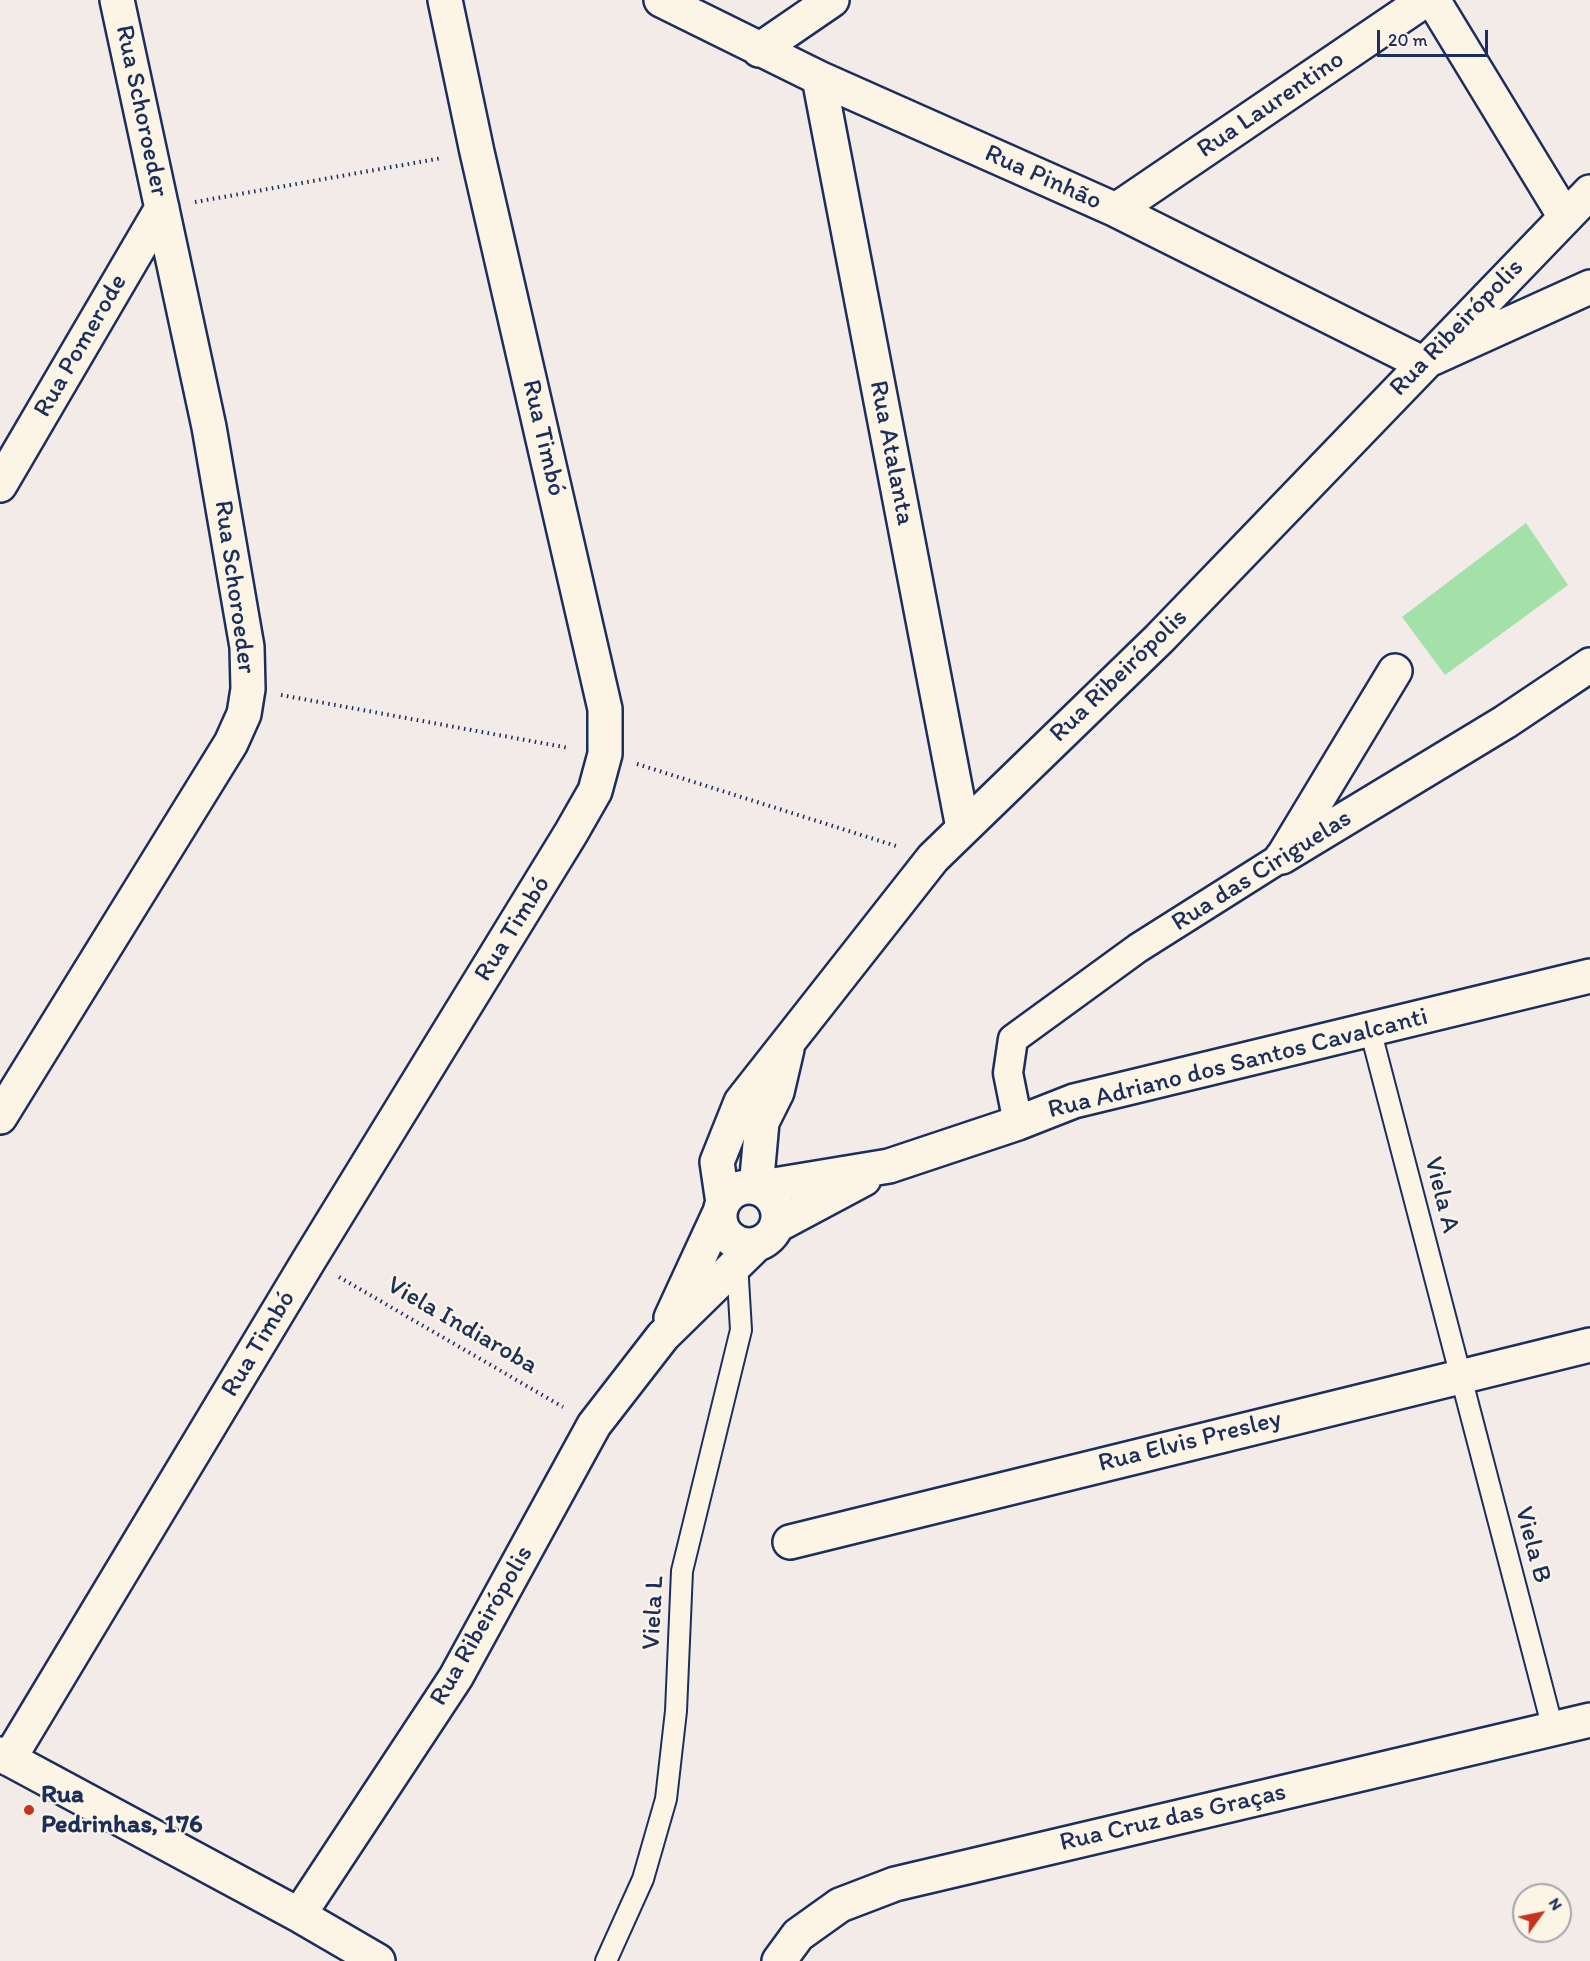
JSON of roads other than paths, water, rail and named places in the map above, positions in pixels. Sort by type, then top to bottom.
[{"type":"street","name":"Rua Schoroeder","points":[[0,1117],[231,743],[244,714],[248,688],[247,647],[209,427],[117,0]]},
{"type":"street","name":"Rua Timbó","points":[[4,1757],[572,834],[595,790],[605,754],[606,709],[477,152],[445,0]]},
{"type":"street","name":"Rua Pinhão","points":[[661,0],[819,78],[1116,210],[1422,363]]},
{"type":"street","points":[[759,50],[832,0]]},
{"type":"street","name":"Rua Laurentino","points":[[1116,210],[1425,0]]},
{"type":"street","points":[[1433,0],[1565,217]]},
{"type":"street","name":"Rua Atalanta","points":[[819,78],[963,828]]},
{"type":"street","name":"Rua Ribeirópolis","points":[[663,1336],[722,1207],[717,1162],[741,1101],[933,858],[1160,639],[1422,363],[1590,192]]},
{"type":"street","name":"Rua Pomerode","points":[[0,485],[162,208]]},
{"type":"street","points":[[1422,363],[1590,287]]},
{"type":"street","name":"Rua das Ciriguelas","points":[[1018,1123],[1008,1072],[1013,1039],[1138,948],[1504,722],[1590,665]]},
{"type":"street","points":[[1282,857],[1395,671]]},
{"type":"street","name":"Rua Adriano dos Santos Cavalcanti","points":[[756,1188],[889,1166],[1018,1123],[1074,1101],[1590,976]]},
{"type":"street","points":[[756,1188],[762,1122],[777,1092],[790,1038]]},
{"type":"street","name":"Rua Adriano dos Santos Cavalcanti","points":[[757,1244],[889,1166]]},
{"type":"street","points":[[756,1188],[765,1192],[776,1207],[757,1244],[747,1245],[730,1238],[724,1231],[722,1207],[738,1190],[756,1188]]},
{"type":"street","name":"Rua Ribeirópolis","points":[[299,1915],[456,1677],[594,1425],[663,1336],[757,1244]]},
{"type":"street","name":"Rua Elvis Presley","points":[[790,1542],[1459,1375],[1590,1345]]},
{"type":"street","name":"Rua Cruz das Graças","points":[[779,1961],[798,1935],[840,1905],[895,1884],[1590,1720]]},
{"type":"street","points":[[4,1757],[299,1915],[378,1961]]},
{"type":"lane","name":"Viela A","points":[[1370,1029],[1459,1375]]},
{"type":"lane","name":"Viela L","points":[[606,1961],[644,1879],[666,1798],[676,1711],[682,1571],[741,1330],[757,1244]]},
{"type":"lane","name":"Viela B","points":[[1459,1375],[1552,1729]]},
{"type":"place","name":"Rua Pedrinhas, 176","points":[[29,1810]]}]
